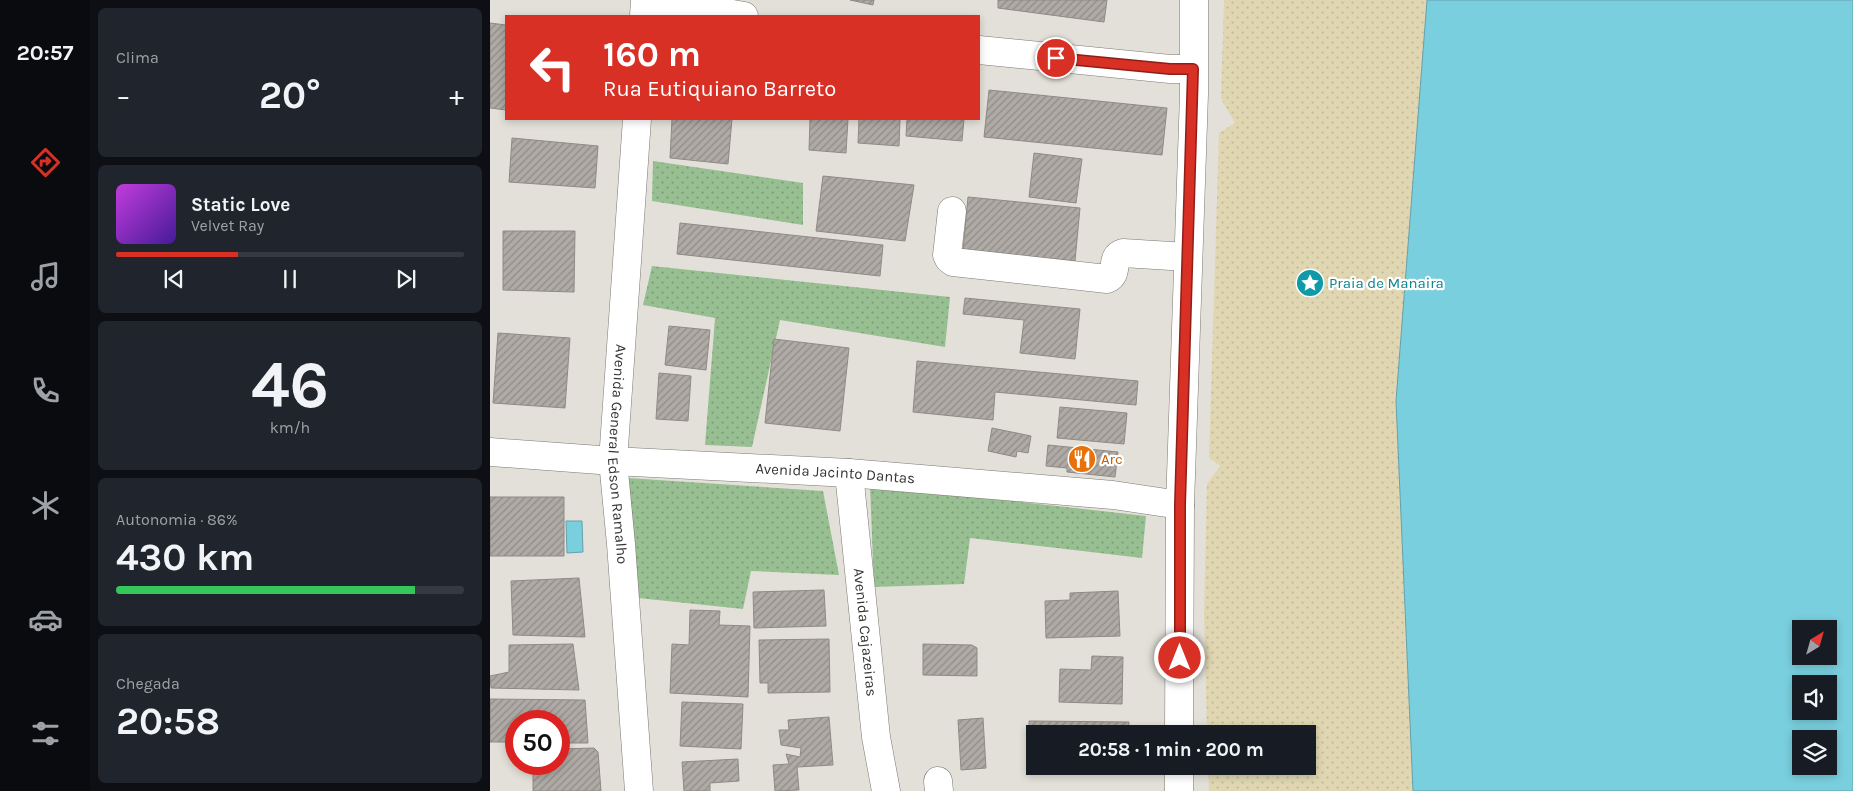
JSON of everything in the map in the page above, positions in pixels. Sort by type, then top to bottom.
[{"type":"main road","points":[[644,15],[645,0]]},
{"type":"main road","points":[[651,0],[738,15]]},
{"type":"main road","points":[[1179,725],[1180,505],[1194,0]]},
{"type":"main road","points":[[980,50],[1170,69],[1193,69]]},
{"type":"main road","name":"Avenida General Edson Ramalho","points":[[637,120],[613,462],[621,544],[638,791]]},
{"type":"main road","points":[[952,211],[947,255],[953,262],[1107,279],[1114,273],[1115,259],[1118,254],[1188,256]]},
{"type":"main road","name":"Avenida Jacinto Dantas","points":[[490,452],[613,462],[849,473],[1113,495],[1180,505]]},
{"type":"main road","name":"Avenida Cajazeiras","points":[[849,473],[876,737],[886,791]]},
{"type":"main road","points":[[1179,775],[1179,791]]},
{"type":"green space","points":[[653,161],[803,183],[803,225],[652,201]]},
{"type":"green space","points":[[652,266],[950,297],[945,347],[780,320],[752,447],[705,445],[715,318],[643,305]]},
{"type":"green space","points":[[628,478],[823,491],[839,575],[751,571],[743,609],[638,598]]},
{"type":"green space","points":[[870,485],[1146,516],[1142,558],[970,538],[964,584],[874,587]]},
{"type":"sand","name":"Praia de Manaira","points":[[1224,0],[1427,0],[1396,401],[1413,791],[1209,791],[1208,775],[1316,775],[1316,725],[1207,725],[1204,614],[1207,484],[1220,466],[1209,458],[1219,133],[1235,123],[1221,99]]},
{"type":"water","points":[[1427,0],[1853,0],[1853,791],[1413,791],[1396,401]]},
{"type":"water","points":[[566,521],[582,521],[583,552],[567,553]]},
{"type":"building","points":[[850,0],[874,0],[873,5]]},
{"type":"building","points":[[998,0],[1107,0],[1104,22],[998,8]]},
{"type":"building","points":[[490,23],[505,25],[505,110],[490,108]]},
{"type":"building","points":[[989,90],[1167,108],[1162,155],[984,137]]},
{"type":"building","points":[[672,120],[732,120],[728,164],[670,158]]},
{"type":"building","points":[[810,120],[848,120],[846,153],[809,150]]},
{"type":"building","points":[[859,120],[900,120],[899,146],[858,143]]},
{"type":"building","points":[[907,120],[964,120],[962,141],[906,136]]},
{"type":"building","points":[[512,138],[598,146],[595,188],[509,182]]},
{"type":"building","points":[[1034,153],[1082,159],[1076,203],[1029,197]]},
{"type":"building","points":[[823,176],[914,185],[905,241],[816,231]]},
{"type":"building","points":[[968,197],[1080,208],[1075,261],[963,250]]},
{"type":"building","points":[[680,223],[883,245],[880,276],[677,254]]},
{"type":"building","points":[[503,231],[575,231],[574,292],[503,290]]},
{"type":"building","points":[[965,298],[1080,309],[1075,359],[1020,353],[1024,320],[963,314]]},
{"type":"building","points":[[669,326],[710,330],[706,370],[665,365]]},
{"type":"building","points":[[498,333],[570,338],[565,408],[493,403]]},
{"type":"building","points":[[774,339],[849,348],[840,431],[765,423]]},
{"type":"building","points":[[917,361],[1138,381],[1136,405],[995,392],[993,420],[913,412]]},
{"type":"building","points":[[659,373],[691,376],[688,421],[656,419]]},
{"type":"building","points":[[1060,407],[1127,413],[1124,444],[1057,438]]},
{"type":"building","points":[[992,428],[1031,436],[1028,453],[1017,451],[1016,457],[988,451]]},
{"type":"building","name":"Arc","points":[[1048,445],[1118,452],[1115,477],[1067,472],[1067,468],[1046,466]]},
{"type":"building","points":[[490,497],[564,497],[564,556],[490,556]]},
{"type":"building","points":[[579,578],[585,637],[513,635],[511,581]]},
{"type":"building","points":[[824,590],[826,626],[754,628],[753,592]]},
{"type":"building","points":[[1118,591],[1120,636],[1046,638],[1045,601],[1070,600],[1070,593]]},
{"type":"building","points":[[690,610],[720,611],[719,625],[750,626],[748,697],[670,693],[672,644],[689,645]]},
{"type":"building","points":[[829,639],[830,692],[768,693],[768,683],[760,683],[759,640]]},
{"type":"building","points":[[573,644],[579,690],[491,688],[490,676],[509,672],[509,645]]},
{"type":"building","points":[[923,644],[972,645],[977,648],[977,676],[923,675]]},
{"type":"building","points":[[1092,656],[1123,657],[1122,704],[1059,702],[1060,669],[1091,670]]},
{"type":"building","points":[[490,699],[585,700],[588,743],[570,743],[570,710],[505,710],[505,742],[490,742]]},
{"type":"building","points":[[682,702],[743,704],[741,749],[680,746]]},
{"type":"building","points":[[829,717],[833,765],[797,767],[799,790],[775,791],[773,765],[789,764],[786,754],[800,757],[801,748],[781,745],[779,730],[789,730],[788,720]]},
{"type":"building","points":[[983,718],[986,768],[961,770],[958,720]]},
{"type":"building","points":[[1029,721],[1129,722],[1129,725],[1029,725]]},
{"type":"building","points":[[594,748],[598,752],[601,791],[533,791],[533,775],[570,775],[570,749]]},
{"type":"building","points":[[738,759],[739,781],[710,783],[710,791],[684,791],[682,762]]},
{"type":"place","name":"Praia de Manaira","points":[[1310,283]]},
{"type":"place","name":"Arc","points":[[1082,459]]},
{"type":"route","points":[[1056,58],[1170,69],[1193,69],[1194,94],[1180,505],[1180,658]]}]
